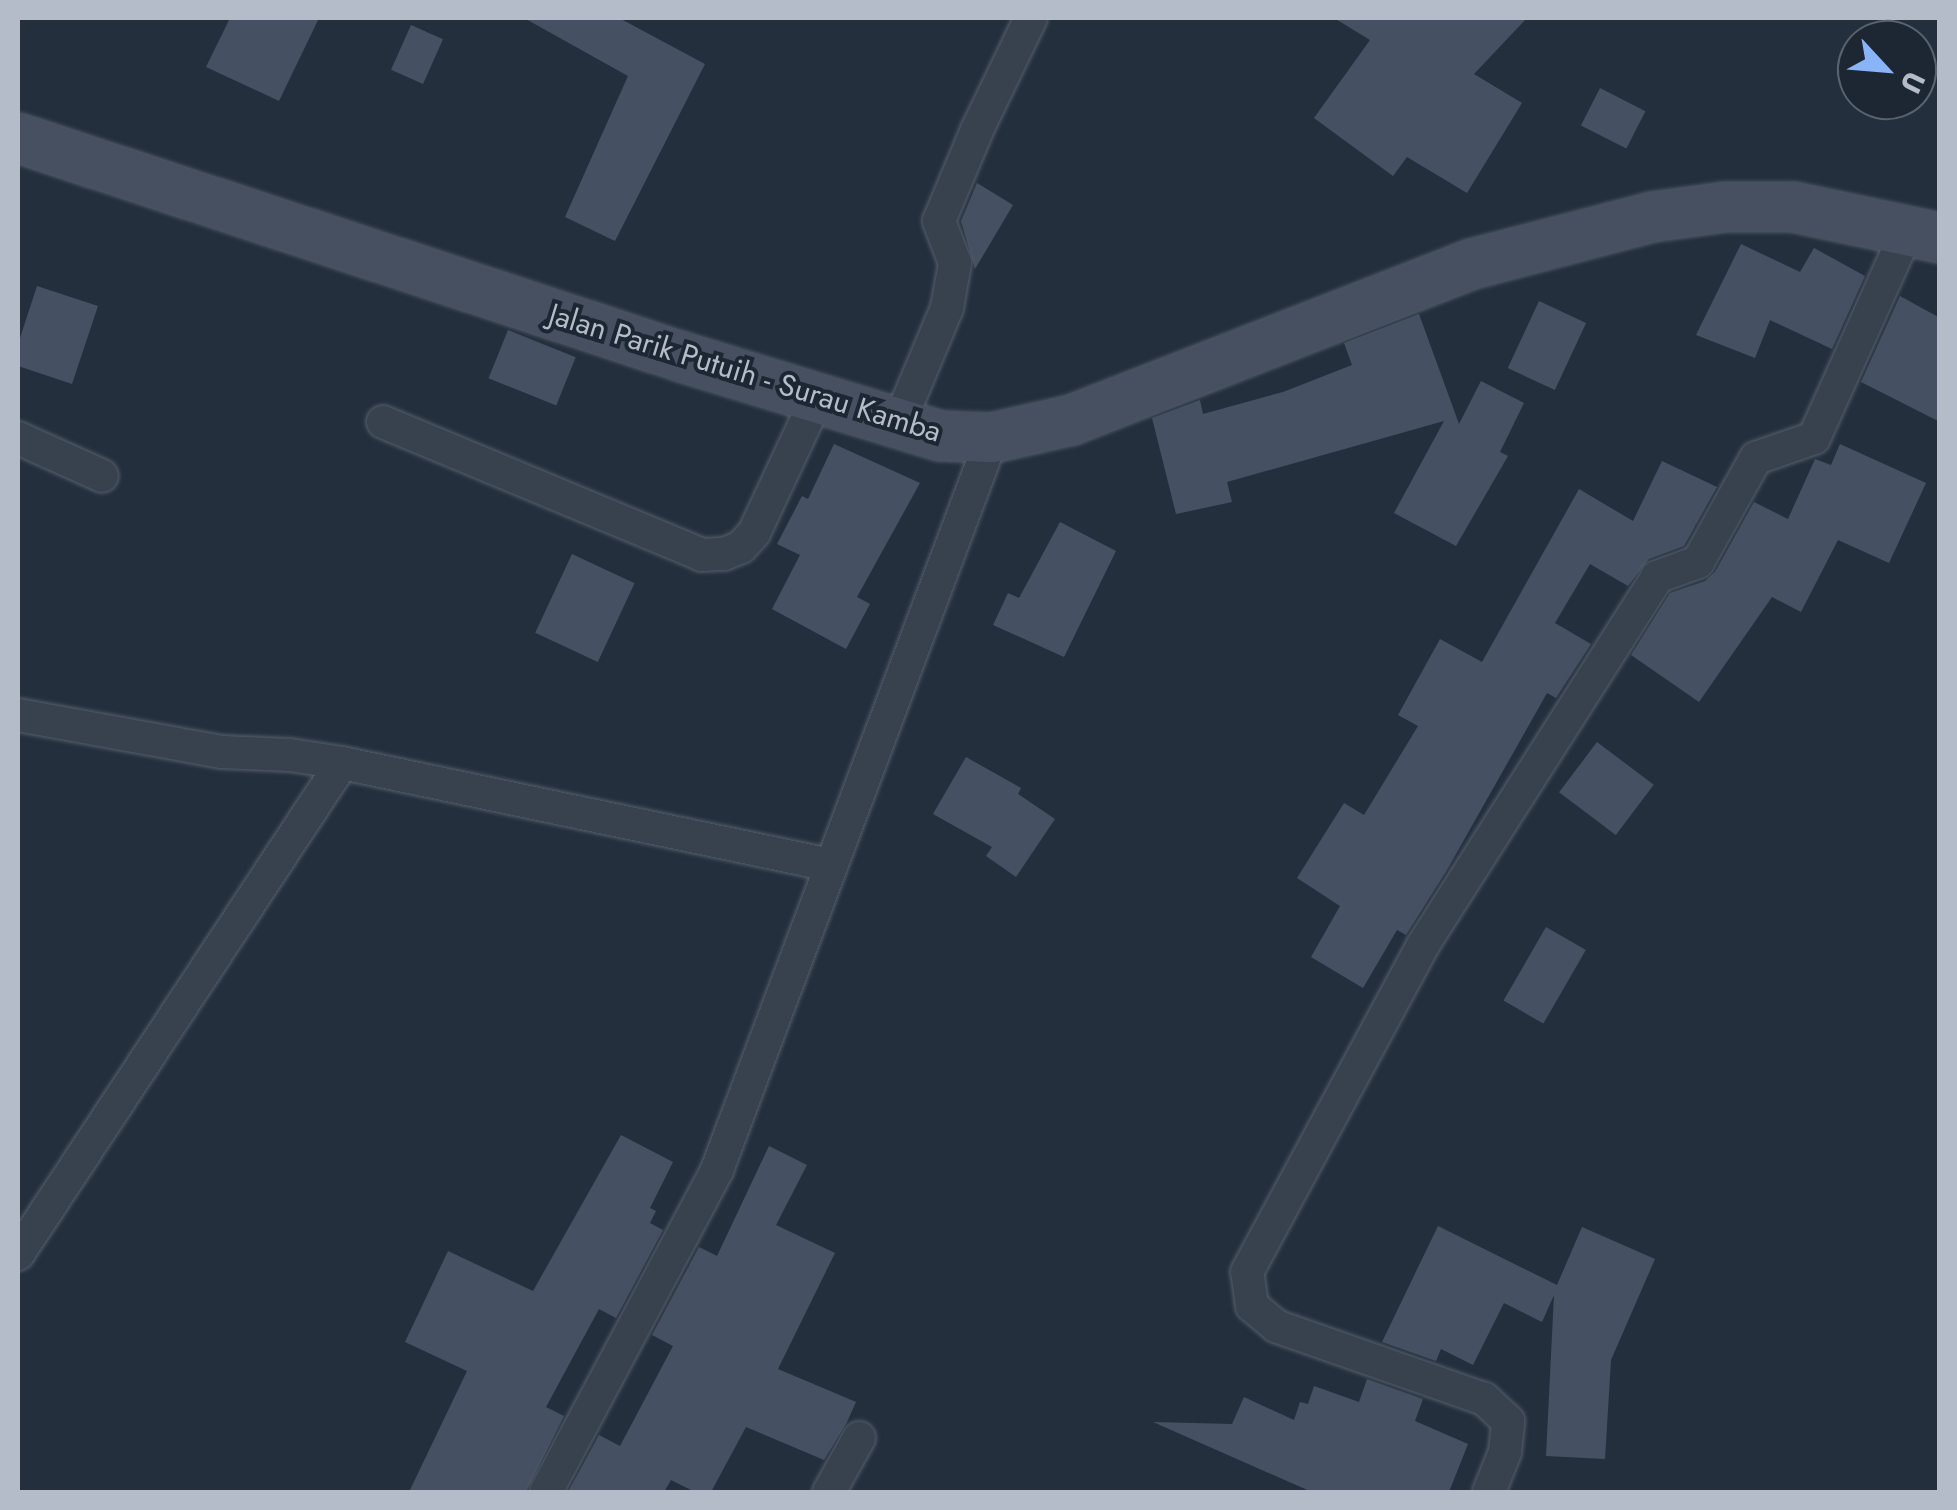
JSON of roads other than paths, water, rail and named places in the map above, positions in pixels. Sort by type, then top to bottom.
[{"type":"street","points":[[898,425],[947,308],[955,263],[939,221],[1032,18]]},
{"type":"street","name":"Jalan Parik Putuih - Surau Kamba","points":[[18,138],[816,400],[942,436],[992,438],[1072,420],[1472,264],[1652,217],[1725,207],[1792,206],[1924,233]]},
{"type":"street","points":[[1489,1492],[1505,1452],[1508,1421],[1484,1399],[1276,1326],[1252,1306],[1247,1272],[1423,945],[1657,577],[1698,562],[1756,458],[1814,438],[1924,233]]},
{"type":"street","points":[[383,422],[702,555],[724,554],[741,547],[754,532],[816,400]]},
{"type":"street","points":[[18,438],[102,476]]},
{"type":"street","points":[[546,1492],[716,1170],[992,438]]},
{"type":"street","points":[[18,714],[143,740],[342,764],[832,865]]},
{"type":"street","points":[[18,1254],[342,764]]},
{"type":"street","points":[[829,1492],[858,1438]]}]
